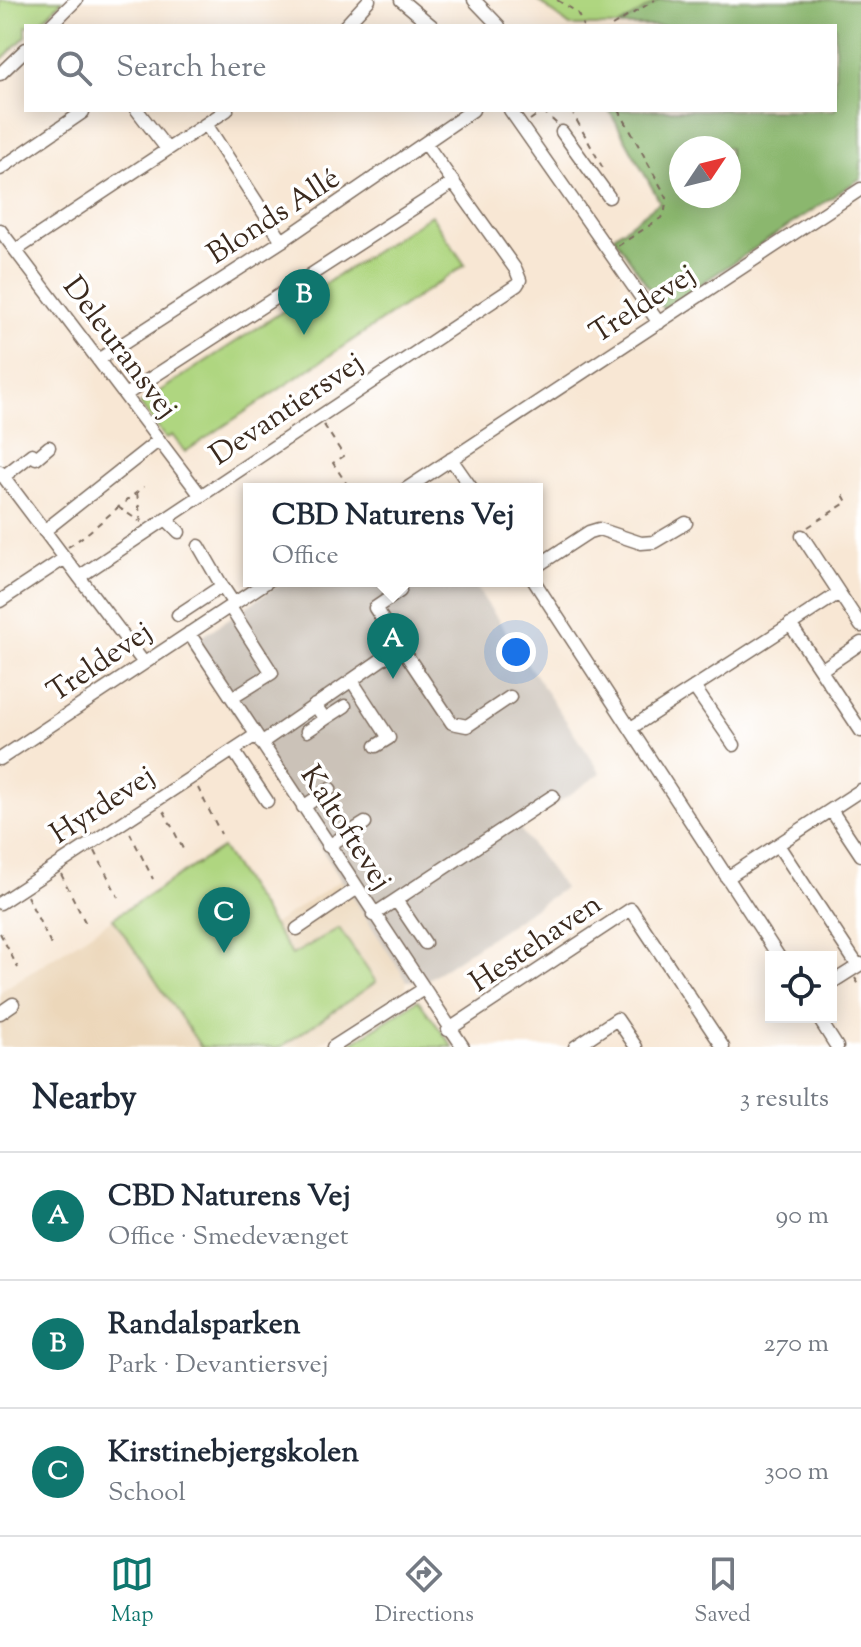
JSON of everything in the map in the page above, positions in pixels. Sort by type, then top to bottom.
[{"type":"street","points":[[52,24],[76,0]]},
{"type":"street","points":[[347,24],[369,0]]},
{"type":"street","points":[[401,0],[430,24]]},
{"type":"street","points":[[474,0],[497,24]]},
{"type":"street","points":[[0,74],[24,51]]},
{"type":"street","points":[[0,169],[83,112]]},
{"type":"street","points":[[139,112],[167,149]]},
{"type":"street","points":[[16,250],[224,112]]},
{"type":"street","name":"Blonds Allé","points":[[98,360],[282,241],[470,112]]},
{"type":"street","points":[[512,112],[552,165],[659,323]]},
{"type":"street","points":[[206,124],[282,241]]},
{"type":"street","points":[[562,132],[609,197]]},
{"type":"street","points":[[125,395],[454,182],[426,144]]},
{"type":"street","points":[[552,165],[575,149]]},
{"type":"street","name":"Devantiersvej","points":[[79,577],[144,527],[166,519],[513,289],[520,280],[454,182]]},
{"type":"street","name":"Treldevej","points":[[415,483],[861,189]]},
{"type":"street","name":"Deleuransvej","points":[[0,230],[201,496]]},
{"type":"street","points":[[44,531],[159,440]]},
{"type":"street","points":[[49,447],[36,458],[32,454],[2,475],[144,663]]},
{"type":"street","points":[[451,459],[464,483]]},
{"type":"street","points":[[166,519],[179,532]]},
{"type":"street","points":[[543,562],[589,532],[599,529],[641,543],[654,542],[686,523]]},
{"type":"street","points":[[802,536],[861,626]]},
{"type":"street","points":[[199,546],[272,673],[232,698]]},
{"type":"street","points":[[0,601],[63,555]]},
{"type":"street","points":[[178,615],[222,586]]},
{"type":"street","name":"Treldevej","points":[[0,759],[259,587]]},
{"type":"street","points":[[398,587],[400,591],[375,608],[452,723],[467,726],[510,697]]},
{"type":"street","points":[[538,587],[775,951]]},
{"type":"street","points":[[631,728],[839,593]]},
{"type":"street","points":[[195,604],[207,621]]},
{"type":"street","points":[[790,624],[861,731]]},
{"type":"street","name":"Kaltoftevej","points":[[189,633],[448,1030],[463,1047]]},
{"type":"street","points":[[821,670],[861,643]]},
{"type":"street","name":"Hyrdevej","points":[[0,903],[233,750],[315,705],[401,646]]},
{"type":"street","points":[[352,681],[389,738],[376,746]]},
{"type":"street","points":[[694,687],[734,745]]},
{"type":"street","points":[[315,705],[325,719]]},
{"type":"street","points":[[307,731],[345,706]]},
{"type":"street","points":[[233,750],[267,801]]},
{"type":"street","points":[[303,807],[330,789]]},
{"type":"street","points":[[727,878],[861,790]]},
{"type":"street","points":[[373,915],[553,796]]},
{"type":"street","points":[[831,810],[861,855]]},
{"type":"street","points":[[328,846],[365,823]]},
{"type":"street","points":[[778,845],[859,965],[837,979]]},
{"type":"street","points":[[297,929],[356,889]]},
{"type":"street","points":[[396,900],[425,943]]},
{"type":"street","name":"Hestehaven","points":[[448,1030],[631,909],[723,1047]]},
{"type":"street","points":[[333,1047],[422,990]]},
{"type":"street","points":[[0,1013],[13,1004]]},
{"type":"street","points":[[575,1047],[617,1019],[636,1047]]},
{"type":"street","points":[[822,1023],[837,1047]]},
{"type":"path","points":[[557,0],[577,12],[582,24]]},
{"type":"path","points":[[615,24],[655,0]]},
{"type":"path","points":[[523,125],[541,112]]},
{"type":"path","points":[[546,112],[562,132]]},
{"type":"path","points":[[611,251],[664,216],[668,207],[667,198],[620,112]]},
{"type":"path","points":[[318,418],[344,456],[333,463],[346,483]]},
{"type":"path","points":[[63,555],[104,524],[116,506],[144,487]]},
{"type":"path","points":[[802,536],[803,530],[847,502],[841,491]]},
{"type":"path","points":[[137,492],[144,527]]},
{"type":"path","points":[[116,506],[144,527]]},
{"type":"path","points":[[192,777],[221,834]]},
{"type":"path","points":[[158,799],[184,851]]},
{"type":"path","points":[[123,822],[153,879]]},
{"type":"path","points":[[90,843],[118,897]]},
{"type":"path","points":[[56,866],[86,924]]},
{"type":"path","points":[[22,888],[53,949]]},
{"type":"path","points":[[0,933],[18,968]]},
{"type":"shaded area","points":[[276,587],[476,587],[601,773],[520,829],[564,888],[427,980],[407,981],[189,645]]},
{"type":"shaded area","points":[[222,848],[272,925],[341,880],[407,981],[405,989],[315,1047],[0,1047],[0,992]]},
{"type":"green space","points":[[0,0],[63,0],[39,24],[24,24],[24,38],[0,61]]},
{"type":"green space","points":[[537,0],[660,0],[621,24],[567,24]]},
{"type":"green space","points":[[660,0],[861,0],[861,178],[663,309],[614,236],[660,202],[610,112],[837,112],[837,24],[621,24]]},
{"type":"green space","points":[[431,215],[465,265],[185,452],[172,435],[166,439],[140,404]]},
{"type":"green space","points":[[222,848],[292,955],[339,928],[376,982],[281,1047],[201,1047],[113,918]]},
{"type":"green space","points":[[418,1000],[453,1047],[346,1047]]},
{"type":"place","name":"Randalsparken","points":[[304,335]]},
{"type":"place","name":"CBD Naturens Vej","points":[[393,679]]},
{"type":"place","name":"Kirstinebjergskolen","points":[[224,953]]}]
